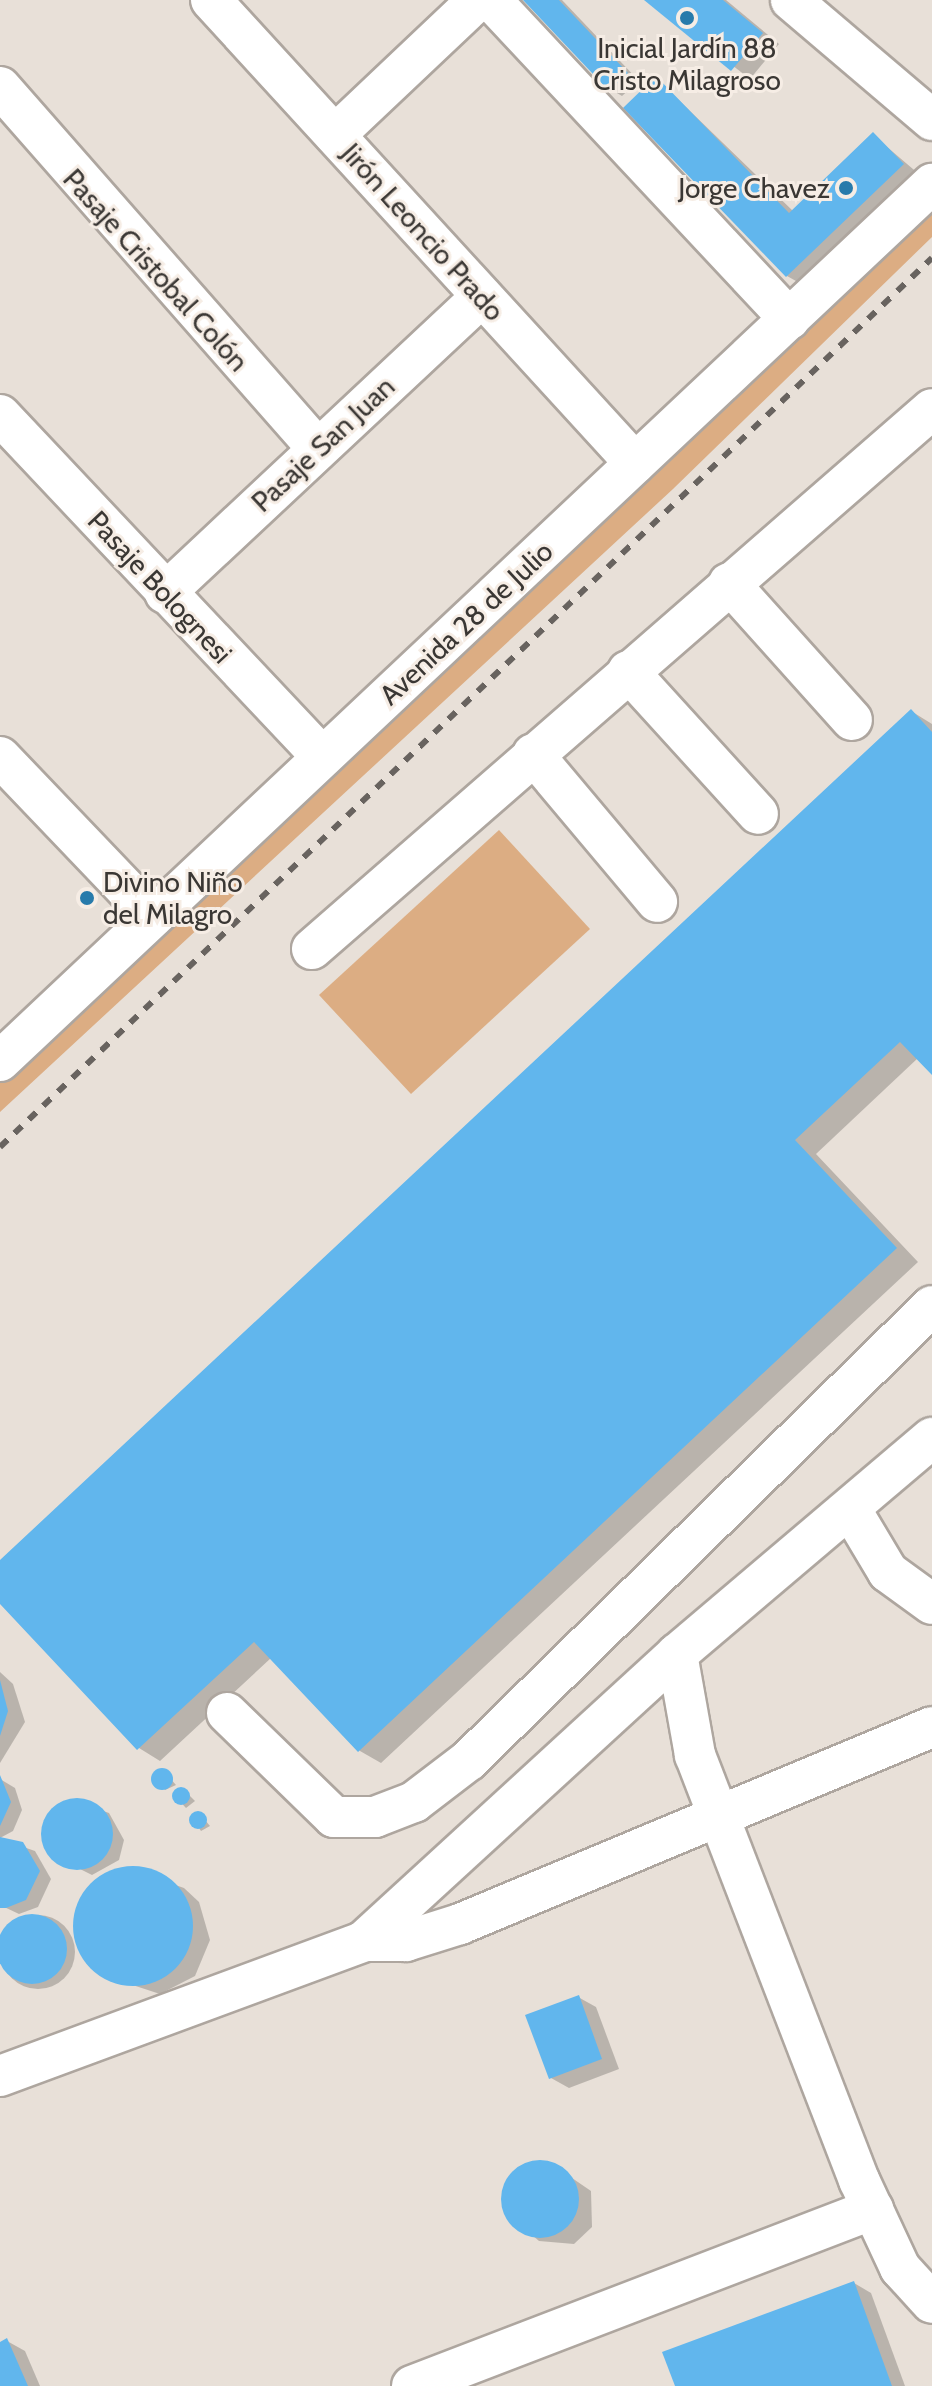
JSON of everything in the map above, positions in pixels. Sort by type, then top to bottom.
[{"type":"street","name":"Jirón Leoncio Prado","points":[[211,0],[635,463]]},
{"type":"street","points":[[335,135],[478,0]]},
{"type":"street","points":[[491,0],[789,319]]},
{"type":"street","points":[[791,0],[932,120]]},
{"type":"street","name":"Pasaje Cristobal Colón","points":[[0,87],[128,241],[317,448]]},
{"type":"street","name":"Avenida 28 de Julio","points":[[0,1061],[932,184]]},
{"type":"street","name":"Pasaje San Juan","points":[[165,593],[482,296]]},
{"type":"street","points":[[312,949],[932,409]]},
{"type":"street","name":"Pasaje Bolognesi","points":[[0,415],[322,757]]},
{"type":"street","points":[[729,583],[852,720]]},
{"type":"street","points":[[628,671],[758,814]]},
{"type":"street","points":[[533,754],[657,902]]},
{"type":"street","points":[[0,757],[153,917]]},
{"type":"street","points":[[227,1713],[334,1817],[375,1817],[414,1802],[469,1760],[932,1306]]},
{"type":"street","points":[[364,1941],[677,1654],[851,1510],[932,1438]]},
{"type":"street","points":[[851,1510],[888,1572],[932,1604]]},
{"type":"street","points":[[677,1654],[695,1755],[724,1815],[873,2209],[900,2268],[932,2303]]},
{"type":"street","points":[[0,2076],[364,1941],[406,1941],[460,1924],[932,1727]]},
{"type":"street","points":[[412,2386],[873,2209]]},
{"type":"shaded area","points":[[932,213],[932,237],[673,489],[0,1112],[0,1077],[260,847]]},
{"type":"shaded area","points":[[499,830],[590,929],[411,1094],[319,995]]},
{"type":"building","points":[[523,0],[559,0],[628,73],[609,91]]},
{"type":"building","points":[[644,0],[723,0],[763,33],[731,71]]},
{"type":"building","name":"Jorge Chavez","points":[[656,76],[789,213],[873,132],[904,164],[786,277],[623,108]]},
{"type":"building","points":[[911,709],[932,732],[932,1075],[900,1042],[795,1140],[897,1248],[358,1752],[254,1642],[137,1750],[0,1604],[0,1560]]},
{"type":"building","points":[[0,1680],[8,1711],[0,1736]]},
{"type":"building","points":[[162,1768],[173,1779],[162,1790],[151,1779]]},
{"type":"building","points":[[0,1775],[11,1802],[0,1826]]},
{"type":"building","points":[[177,1787],[185,1787],[190,1796],[188,1803],[177,1805],[172,1800],[172,1792]]},
{"type":"building","points":[[77,1798],[97,1804],[107,1814],[113,1834],[107,1854],[97,1864],[77,1870],[57,1864],[47,1854],[41,1834],[47,1814],[57,1804]]},
{"type":"building","points":[[198,1811],[207,1820],[198,1829],[189,1820]]},
{"type":"building","points":[[0,1837],[23,1842],[40,1871],[26,1900],[6,1908],[0,1908]]},
{"type":"building","points":[[133,1866],[156,1871],[175,1884],[188,1903],[193,1926],[188,1949],[175,1968],[156,1981],[133,1986],[110,1981],[91,1968],[78,1949],[73,1926],[78,1903],[91,1884],[110,1871]]},
{"type":"building","points":[[39,1914],[61,1929],[67,1949],[65,1963],[57,1974],[46,1982],[25,1984],[7,1974],[-1,1963],[-3,1942],[7,1924],[18,1916]]},
{"type":"building","points":[[579,1995],[602,2059],[549,2079],[525,2015]]},
{"type":"building","points":[[540,2160],[555,2163],[567,2172],[576,2184],[579,2199],[576,2214],[567,2226],[555,2235],[540,2238],[525,2235],[513,2226],[504,2214],[501,2199],[504,2184],[513,2172],[525,2163]]},
{"type":"building","points":[[854,2281],[892,2386],[675,2386],[662,2352]]},
{"type":"building","points":[[7,2338],[28,2386],[0,2386],[0,2342]]},
{"type":"railway","points":[[0,1147],[932,258]]},
{"type":"place","name":"Inicial Jardín 88 Cristo Milagroso","points":[[687,18]]},
{"type":"place","name":"Jorge Chavez","points":[[846,188]]},
{"type":"place","name":"Divino Niño del Milagro","points":[[87,898]]}]
